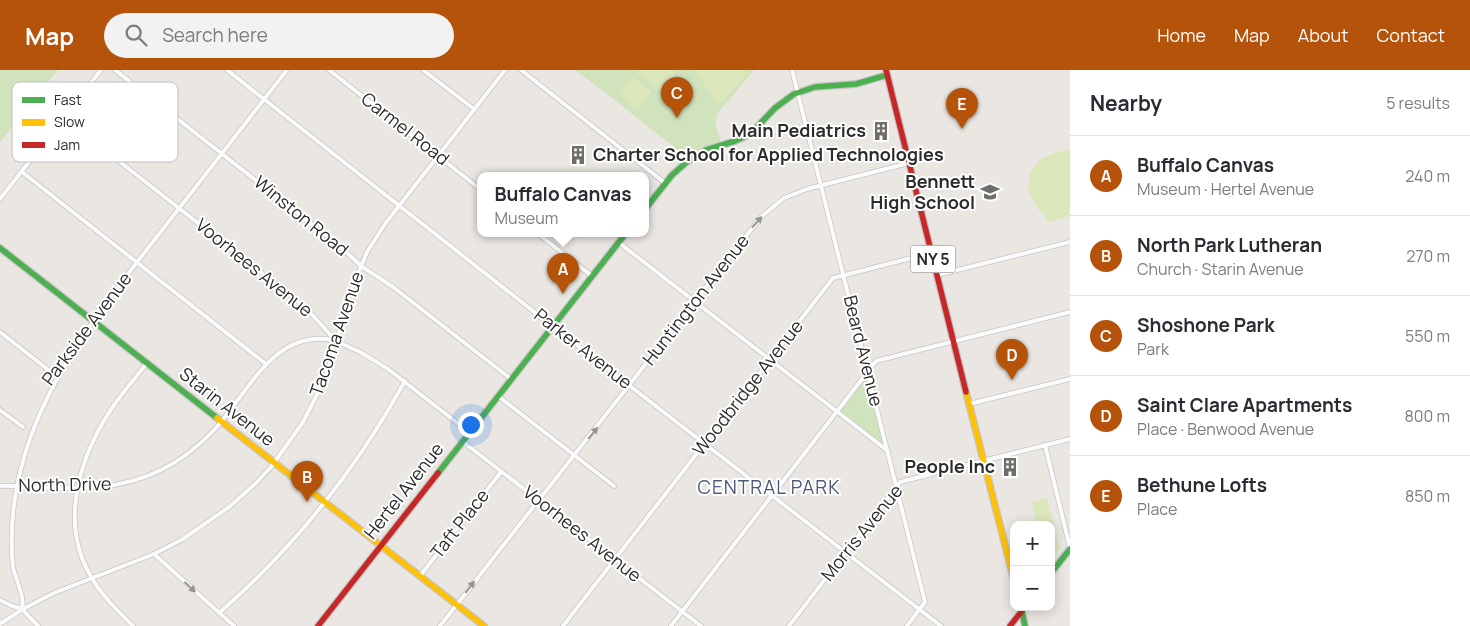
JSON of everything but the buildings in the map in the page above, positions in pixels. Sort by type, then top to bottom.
[{"type":"street","points":[[92,82],[101,70]]},
{"type":"street","name":"Winston Road","points":[[115,70],[130,82]]},
{"type":"street","name":"Parker Avenue","points":[[226,70],[941,626]]},
{"type":"street","name":"Parkside Avenue","points":[[70,346],[287,70]]},
{"type":"street","name":"Carmel Road","points":[[329,70],[477,186]]},
{"type":"street","points":[[423,70],[474,109]]},
{"type":"street","name":"Tacoma Avenue","points":[[0,624],[23,609],[54,593],[154,554],[183,539],[218,515],[255,484],[274,463],[307,416],[323,383],[332,358],[349,296],[361,266],[379,233],[505,70]]},
{"type":"street","points":[[520,70],[665,183]]},
{"type":"street","name":"Beard Avenue","points":[[792,70],[925,602],[920,610]]},
{"type":"street","points":[[649,204],[678,168],[695,155],[735,142],[752,132],[778,105],[798,93],[816,86],[848,85],[887,73]]},
{"type":"street","name":"NY 5","points":[[887,73],[1010,566]]},
{"type":"street","name":"Winston Road","points":[[178,119],[342,248],[361,266],[393,287],[511,379]]},
{"type":"street","points":[[0,199],[30,162]]},
{"type":"street","name":"Voorhees Avenue","points":[[120,162],[305,307],[336,341],[372,359],[405,381],[469,432]]},
{"type":"street","name":"Huntington Avenue","points":[[440,626],[754,225],[784,198],[796,192],[909,163]]},
{"type":"street","points":[[22,172],[266,364]]},
{"type":"street","points":[[542,237],[592,276]]},
{"type":"street","name":"Hertel Avenue","points":[[318,626],[622,237]]},
{"type":"street","points":[[618,242],[888,451]]},
{"type":"street","points":[[937,275],[1070,242]]},
{"type":"street","name":"Starin Avenue","points":[[0,248],[484,626]]},
{"type":"street","name":"Woodbridge Avenue","points":[[563,626],[833,278],[931,253]]},
{"type":"street","points":[[671,626],[878,360],[1070,312]]},
{"type":"street","points":[[0,332],[51,372]]},
{"type":"street","name":"North Drive","points":[[0,486],[7,483],[102,488],[115,486],[160,471],[190,453],[206,438],[222,421],[266,364],[280,352],[299,342],[324,338],[336,341]]},
{"type":"street","points":[[133,626],[107,599],[92,578],[80,552],[75,532],[74,509],[77,488],[88,454],[101,426],[114,405],[147,363]]},
{"type":"street","name":"Parkside Avenue","points":[[46,381],[56,366]]},
{"type":"street","points":[[969,404],[1070,379]]},
{"type":"street","points":[[219,612],[253,583],[283,552],[325,502],[367,445],[405,381]]},
{"type":"street","points":[[498,396],[614,486]]},
{"type":"street","points":[[0,410],[23,427]]},
{"type":"street","points":[[20,436],[26,421]]},
{"type":"street","name":"Morris Avenue","points":[[789,626],[900,482],[1070,439]]},
{"type":"street","name":"Voorhees Avenue","points":[[462,441],[701,626]]},
{"type":"street","points":[[1045,445],[1070,549],[1055,568]]},
{"type":"street","name":"Taft Place","points":[[420,576],[501,472]]},
{"type":"street","points":[[5,492],[7,483]]},
{"type":"street","points":[[7,543],[23,600],[23,609]]},
{"type":"street","points":[[154,554],[234,626]]},
{"type":"street","points":[[0,600],[23,609],[38,626]]},
{"type":"street","points":[[907,626],[920,610]]},
{"type":"street","points":[[1010,626],[1020,611]]},
{"type":"street","points":[[1022,611],[1025,626]]},
{"type":"green space","points":[[0,70],[58,70],[48,82],[12,82],[12,127],[0,142]]},
{"type":"green space","points":[[576,70],[754,70],[718,113],[715,122],[721,143],[704,147],[686,156]]},
{"type":"green space","points":[[636,70],[678,70],[662,90],[656,90]]},
{"type":"green space","points":[[694,70],[747,70],[749,73],[722,102],[715,101]]},
{"type":"green space","points":[[633,76],[652,92],[638,110],[619,94]]},
{"type":"green space","points":[[1070,149],[1070,216],[1047,222],[1045,214],[1038,209],[1031,196],[1028,187],[1030,174],[1039,160],[1051,154]]},
{"type":"green space","points":[[866,377],[883,444],[841,411]]},
{"type":"green space","points":[[1047,498],[1053,521],[1036,521],[1032,502]]},
{"type":"green space","points":[[1055,530],[1060,550],[1057,550],[1057,554],[1055,554]]},
{"type":"traffic: fast","points":[[649,204],[672,175],[688,161],[706,150],[746,136],[775,108],[794,94],[815,87],[856,84],[887,75]]},
{"type":"traffic: fast","points":[[438,473],[623,237]]},
{"type":"traffic: fast","points":[[0,248],[217,418]]},
{"type":"traffic: fast","points":[[1055,568],[1070,549]]},
{"type":"traffic: fast","points":[[1022,611],[1025,626]]},
{"type":"traffic: slow","points":[[966,392],[1010,566]]},
{"type":"traffic: slow","points":[[217,418],[484,626]]},
{"type":"traffic: jam","points":[[886,70],[966,392]]},
{"type":"traffic: jam","points":[[318,626],[438,473]]},
{"type":"traffic: jam","points":[[1010,626],[1022,611]]},
{"type":"place","name":"Shoshone Park","points":[[677,118]]},
{"type":"place","name":"Bethune Lofts","points":[[962,129]]},
{"type":"place","name":"Main Pediatrics","points":[[881,131]]},
{"type":"place","name":"Charter School for Applied Technologies","points":[[578,155]]},
{"type":"place","name":"Bennett High School","points":[[990,192]]},
{"type":"place","name":"Buffalo Canvas","points":[[563,294]]},
{"type":"place","name":"Saint Clare Apartments","points":[[1012,380]]},
{"type":"place","name":"People Inc","points":[[1010,467]]},
{"type":"place","name":"North Park Lutheran","points":[[307,502]]},
{"type":"district","name":"CENTRAL PARK","points":[[769,487]]}]
